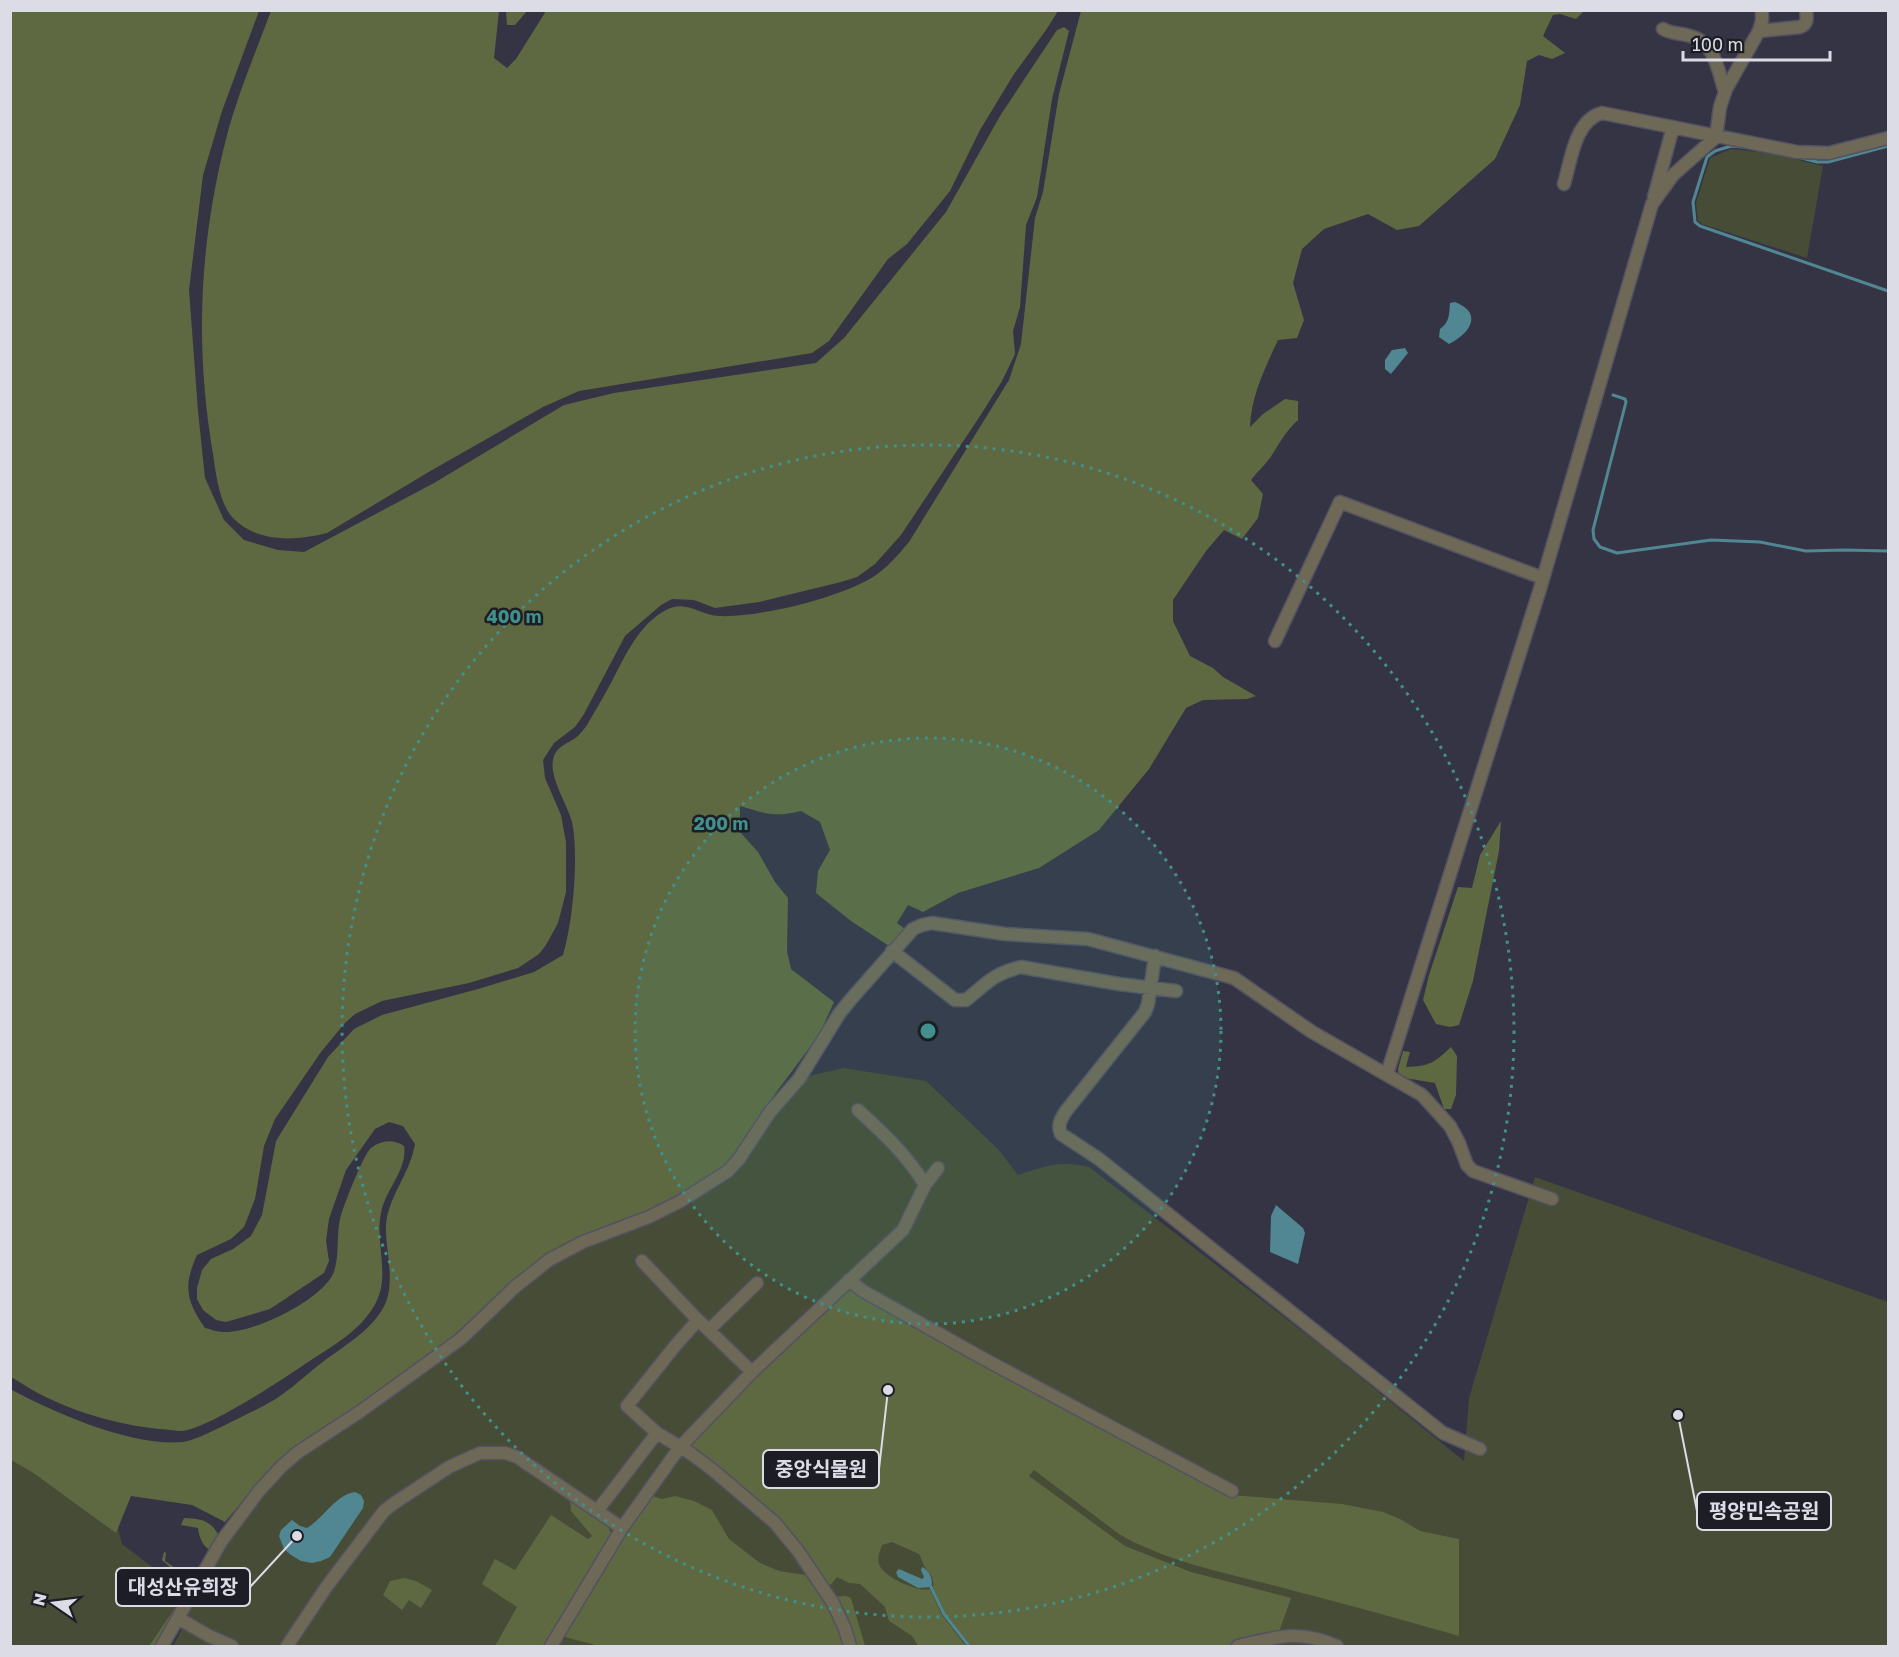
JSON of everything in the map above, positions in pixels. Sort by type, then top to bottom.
[{"type":"street","points":[[1652,204],[1673,175],[1716,137],[1720,107],[1725,92],[1759,31],[1762,10]]},
{"type":"street","points":[[1759,31],[1800,27],[1807,21],[1806,10]]},
{"type":"street","points":[[1663,29],[1703,40],[1709,46],[1725,92]]},
{"type":"street","points":[[1564,184],[1576,141],[1588,120],[1602,113],[1797,152],[1829,153],[1888,138]]},
{"type":"street","points":[[1387,1074],[1543,578],[1652,204],[1672,127]]},
{"type":"street","points":[[1275,641],[1340,502],[1543,578]]},
{"type":"street","points":[[162,1647],[221,1542],[264,1485],[297,1453],[352,1417],[462,1338],[515,1287],[549,1260],[583,1242],[649,1217],[681,1201],[735,1165],[770,1112],[809,1063],[839,1014],[892,951],[913,929],[922,925],[932,923],[1005,934],[1088,939],[1234,978],[1312,1032],[1422,1095],[1440,1113],[1459,1143],[1467,1165],[1473,1171],[1552,1199]]},
{"type":"street","points":[[892,951],[955,1000],[960,1001],[966,1000],[995,975],[1005,970],[1021,967],[1119,984],[1176,991]]},
{"type":"street","points":[[1155,956],[1145,1012],[1066,1111],[1058,1128],[1061,1134],[1099,1159],[1443,1433],[1480,1449]]},
{"type":"street","points":[[858,1110],[890,1140],[919,1174],[925,1185]]},
{"type":"street","points":[[551,1647],[622,1528],[680,1447],[752,1372],[903,1230],[925,1185],[938,1168]]},
{"type":"street","points":[[642,1261],[752,1372]]},
{"type":"street","points":[[849,1280],[863,1291],[977,1355],[1232,1491]]},
{"type":"street","points":[[709,1330],[757,1283]]},
{"type":"street","points":[[698,1320],[627,1406],[657,1433],[690,1453],[738,1490],[789,1538],[833,1602],[850,1647]]},
{"type":"street","points":[[597,1511],[657,1433]]},
{"type":"street","points":[[286,1647],[327,1586],[384,1511],[449,1467],[480,1453],[505,1452],[517,1457],[622,1528]]},
{"type":"street","points":[[178,1618],[232,1647]]},
{"type":"street","points":[[1238,1647],[1269,1638],[1292,1636],[1312,1637],[1337,1647]]},
{"type":"shaded area","points":[[11,10],[259,11],[222,111],[203,175],[189,290],[198,411],[205,478],[224,520],[244,540],[278,550],[304,552],[434,483],[564,405],[614,393],[816,363],[844,338],[946,212],[1000,116],[1057,30],[1064,27],[1069,31],[1052,99],[1037,197],[1026,225],[1020,307],[1013,331],[1015,354],[1002,381],[980,416],[901,535],[875,564],[857,577],[759,602],[715,608],[694,600],[672,599],[661,605],[625,636],[584,714],[575,727],[554,743],[543,760],[545,778],[561,815],[566,842],[566,892],[558,923],[546,945],[539,954],[518,968],[469,983],[382,1001],[355,1014],[344,1024],[321,1052],[275,1119],[264,1146],[255,1199],[244,1227],[231,1239],[197,1255],[188,1284],[190,1301],[205,1328],[223,1332],[251,1328],[300,1305],[326,1284],[333,1274],[340,1219],[363,1160],[371,1148],[379,1143],[391,1141],[404,1146],[404,1155],[400,1171],[383,1204],[381,1213],[382,1278],[378,1298],[372,1309],[347,1336],[280,1381],[209,1422],[182,1431],[131,1425],[90,1414],[45,1397],[11,1377]]},
{"type":"shaded area","points":[[506,10],[527,11],[515,25],[507,25]]},
{"type":"shaded area","points":[[271,11],[499,11],[494,58],[507,68],[516,59],[546,11],[1058,11],[1014,74],[980,130],[950,191],[907,244],[888,259],[829,341],[812,353],[579,391],[543,407],[327,533],[303,538],[277,538],[253,532],[243,526],[228,512],[221,496],[207,415],[202,337],[205,260],[216,182],[235,109]]},
{"type":"shaded area","points":[[1081,11],[1584,11],[1576,19],[1560,14],[1553,15],[1543,36],[1565,53],[1552,59],[1539,55],[1527,61],[1520,105],[1495,159],[1419,226],[1397,230],[1368,214],[1324,229],[1302,249],[1293,283],[1304,320],[1297,338],[1278,340],[1256,393],[1250,427],[1263,414],[1285,399],[1298,401],[1298,420],[1251,480],[1263,494],[1258,518],[1242,539],[1224,530],[1206,551],[1173,600],[1173,621],[1190,656],[1256,696],[1247,699],[1203,700],[1186,708],[1149,769],[1099,830],[1039,868],[958,893],[923,912],[908,905],[897,923],[905,929],[889,946],[851,921],[816,893],[818,871],[830,850],[820,822],[801,811],[763,813],[740,806],[740,832],[758,852],[775,882],[788,898],[787,951],[791,969],[834,1002],[819,1035],[730,1159],[711,1179],[665,1204],[588,1236],[490,1304],[412,1371],[276,1462],[225,1522],[192,1505],[131,1496],[116,1533],[32,1472],[11,1460],[10,1389],[71,1418],[118,1434],[163,1442],[183,1442],[192,1440],[274,1400],[357,1337],[381,1312],[389,1293],[390,1283],[386,1234],[388,1215],[409,1165],[415,1144],[403,1126],[389,1122],[375,1129],[346,1170],[329,1219],[326,1241],[329,1261],[324,1273],[270,1309],[226,1322],[216,1320],[203,1310],[197,1299],[197,1288],[202,1270],[211,1259],[233,1249],[251,1236],[262,1215],[276,1141],[328,1057],[354,1029],[382,1015],[534,972],[563,955],[572,907],[575,852],[570,814],[553,772],[554,756],[558,749],[578,736],[587,725],[640,632],[656,616],[673,607],[687,607],[712,615],[735,616],[776,610],[820,599],[873,577],[888,565],[909,542],[1009,380],[1021,344],[1035,218],[1043,192],[1059,94]]},
{"type":"shaded area","points":[[1731,149],[1774,154],[1823,166],[1807,258],[1698,221],[1696,203],[1710,158]]},
{"type":"shaded area","points":[[1455,302],[1469,312],[1471,323],[1463,334],[1449,344],[1439,337],[1440,329],[1447,321],[1450,303]]},
{"type":"shaded area","points":[[1405,348],[1408,353],[1391,374],[1385,369],[1385,360],[1392,350]]},
{"type":"shaded area","points":[[1501,821],[1499,851],[1473,981],[1459,1025],[1450,1027],[1436,1024],[1423,1000],[1429,975],[1458,887],[1472,888],[1480,855]]},
{"type":"shaded area","points":[[1451,1047],[1457,1056],[1456,1095],[1451,1109],[1444,1109],[1435,1083],[1399,1077],[1398,1069],[1403,1051],[1410,1052],[1406,1067],[1414,1067],[1431,1063]]},
{"type":"shaded area","points":[[843,1068],[926,1081],[998,1149],[1018,1175],[1053,1165],[1070,1164],[1089,1167],[1323,1347],[1464,1461],[1469,1398],[1535,1177],[1888,1302],[1888,1646],[173,1646],[182,1629],[171,1621],[156,1646],[11,1646],[10,1457],[118,1528],[122,1544],[185,1592],[215,1560],[287,1466],[554,1262],[711,1187],[798,1084],[809,1076]]},
{"type":"shaded area","points":[[1276,1205],[1303,1228],[1305,1233],[1298,1264],[1270,1252],[1271,1216]]},
{"type":"shaded area","points":[[847,1288],[1231,1495],[1342,1504],[1383,1512],[1420,1531],[1459,1539],[1459,1636],[1213,1570],[1155,1552],[1119,1534],[1034,1470],[1029,1476],[1125,1546],[1191,1572],[1291,1598],[1279,1632],[1226,1646],[971,1646],[945,1613],[933,1587],[932,1577],[919,1554],[892,1542],[882,1545],[878,1559],[882,1569],[909,1586],[924,1590],[930,1589],[942,1615],[966,1646],[918,1646],[912,1636],[889,1621],[885,1607],[860,1584],[849,1583],[837,1577],[827,1589],[791,1537],[692,1447],[691,1443],[694,1435]]},
{"type":"shaded area","points":[[355,1492],[361,1495],[364,1501],[363,1508],[330,1557],[312,1563],[301,1561],[284,1549],[279,1536],[281,1530],[292,1520],[307,1528],[341,1497]]},
{"type":"shaded area","points":[[649,1495],[662,1499],[675,1496],[694,1501],[712,1510],[729,1539],[760,1563],[779,1571],[812,1576],[830,1604],[847,1646],[599,1646],[561,1636]]},
{"type":"shaded area","points":[[570,1498],[607,1525],[612,1535],[546,1646],[495,1646],[517,1607],[482,1584],[495,1559],[515,1570],[551,1515],[588,1539],[592,1536],[571,1511]]},
{"type":"shaded area","points":[[184,1518],[204,1521],[215,1529],[218,1534],[210,1550],[203,1543],[198,1528],[181,1525]]},
{"type":"shaded area","points":[[164,1552],[166,1553],[165,1561],[188,1577],[193,1577],[199,1566],[202,1567],[194,1582],[188,1583],[162,1560]]},
{"type":"shaded area","points":[[922,1567],[930,1576],[931,1587],[918,1588],[898,1577],[896,1572],[899,1569],[922,1579],[924,1577]]},
{"type":"shaded area","points":[[404,1578],[416,1581],[432,1590],[421,1608],[409,1600],[402,1610],[383,1595],[390,1581]]},
{"type":"shaded area","points":[[157,1582],[181,1603],[154,1646],[149,1646],[177,1605],[155,1584]]},
{"type":"shaded area","points":[[832,1597],[851,1598],[865,1646],[852,1646]]},
{"type":"waterway","points":[[1742,147],[1731,146],[1715,151],[1707,157],[1693,202],[1695,222],[1700,226],[1888,291]]},
{"type":"waterway","points":[[1798,157],[1817,162],[1828,162],[1888,146]]},
{"type":"waterway","points":[[1613,395],[1625,399],[1626,402],[1593,530],[1594,539],[1600,547],[1617,553],[1711,540],[1760,542],[1806,551],[1888,551]]},
{"type":"waterway","points":[[931,1587],[944,1614],[969,1646]]},
{"type":"place","name":"중앙식물원","points":[[888,1390]]},
{"type":"place","name":"평양민속공원","points":[[1678,1415]]},
{"type":"place","name":"대성산유희장","points":[[297,1536]]}]
